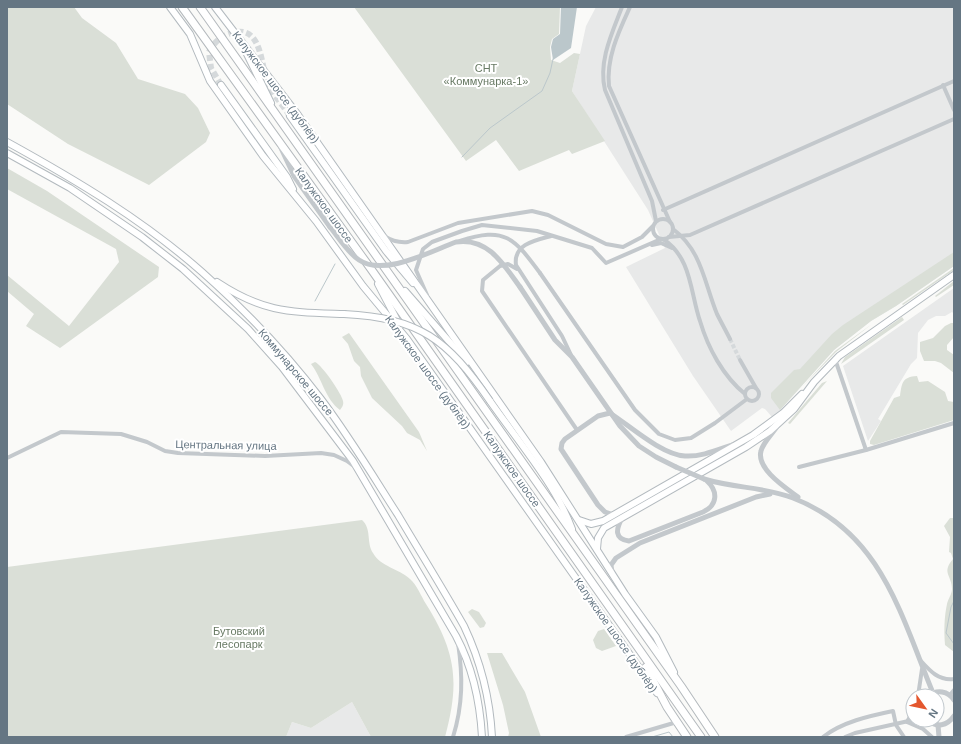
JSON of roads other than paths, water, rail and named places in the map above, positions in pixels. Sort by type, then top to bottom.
[{"type":"highway","name":"Калужское шоссе","points":[[182,7],[371,269],[701,737]]},
{"type":"highway","name":"Калужское шоссе","points":[[200,7],[681,686],[715,737]]},
{"type":"highway","points":[[635,645],[667,707]]},
{"type":"highway","name":"Калужское шоссе (дублёр)","points":[[667,707],[687,737]]},
{"type":"main road","name":"Калужское шоссе (дублёр)","points":[[170,7],[190,34],[210,81],[263,156],[301,203],[363,286],[407,339],[667,707]]},
{"type":"main road","name":"Калужское шоссе (дублёр)","points":[[215,7],[298,115],[486,382],[579,520],[613,575],[656,637],[681,686]]},
{"type":"main road","points":[[238,37],[280,120]]},
{"type":"main road","points":[[221,85],[287,177],[301,203]]},
{"type":"main road","points":[[290,116],[386,251],[430,302]]},
{"type":"main road","name":"Коммунарское шоссе","points":[[7,142],[75,179],[148,229],[202,272],[253,321],[289,360],[321,399],[361,457],[464,626],[474,648],[485,684],[492,737]]},
{"type":"main road","name":"Коммунарское шоссе","points":[[7,153],[82,196],[142,237],[183,269],[248,329],[282,367],[342,445],[359,470],[456,636],[470,666],[476,686],[482,737]]},
{"type":"main road","points":[[384,267],[486,382]]},
{"type":"main road","points":[[371,269],[407,339]]},
{"type":"main road","points":[[202,272],[232,292],[268,308],[291,312],[344,314],[388,318],[420,329],[434,338],[461,361],[490,401],[555,495],[565,512],[574,535]]},
{"type":"main road","points":[[597,550],[597,542],[602,531],[746,447],[778,424],[787,416],[814,382],[835,359],[954,275]]},
{"type":"main road","points":[[579,520],[589,523],[597,523],[614,515],[741,442],[775,419],[814,382]]},
{"type":"street","points":[[622,7],[606,51],[602,80],[652,202],[656,221]]},
{"type":"street","points":[[630,7],[612,54],[608,75],[609,86],[663,210],[673,229],[682,236],[692,248],[710,291],[717,313],[730,339]]},
{"type":"street","points":[[663,210],[954,80]]},
{"type":"street","points":[[943,85],[954,110]]},
{"type":"street","points":[[430,302],[416,270],[423,249],[432,242],[462,231],[482,225],[537,231],[592,248],[606,263],[662,239],[682,236],[713,225],[954,119]]},
{"type":"street","points":[[277,140],[294,176],[330,227],[352,254],[364,262],[377,266],[398,263],[480,234],[489,233],[509,238],[521,249],[540,273],[635,410],[659,434],[675,440],[687,439],[701,432],[733,411],[747,399]]},
{"type":"street","points":[[382,235],[392,241],[401,243],[408,242],[458,223],[481,218],[510,216],[532,211],[548,215],[606,244],[623,247],[642,237],[656,221],[662,219],[670,222]]},
{"type":"street","points":[[653,226],[654,234],[680,254],[690,278],[693,299],[709,346],[733,381],[745,394],[747,399]]},
{"type":"street","points":[[669,237],[673,229]]},
{"type":"street","points":[[517,269],[516,259],[522,248],[533,241],[552,236]]},
{"type":"street","points":[[456,242],[470,241],[491,251],[504,264],[556,340],[572,357]]},
{"type":"street","points":[[646,246],[661,244],[671,247],[680,254]]},
{"type":"street","points":[[577,430],[482,291],[483,280],[500,266],[508,264],[517,269],[562,336],[572,357],[610,413],[639,446],[676,467],[704,479],[730,486],[775,493],[805,503]]},
{"type":"street","points":[[835,359],[866,450]]},
{"type":"street","points":[[740,360],[758,395],[754,401],[747,399]]},
{"type":"street","points":[[745,394],[749,388],[756,389]]},
{"type":"street","points":[[614,515],[605,512],[598,506],[562,452],[561,446],[563,441],[598,416],[610,413],[659,447],[676,455],[698,455],[741,442]]},
{"type":"street","points":[[799,466],[866,450],[954,423]]},
{"type":"street","points":[[778,424],[762,449],[761,460],[768,472],[776,480],[805,503],[839,524],[856,539],[872,558],[894,598],[918,657],[928,688]]},
{"type":"street","name":"Центральная улица","points":[[7,458],[61,432],[121,434],[148,442],[165,451],[178,453],[265,456],[321,452],[347,460],[359,470]]},
{"type":"street","points":[[334,455],[341,453],[342,445]]},
{"type":"street","points":[[622,518],[617,526],[617,534],[620,539],[629,542],[707,510],[714,502],[715,493],[713,487],[704,479]]},
{"type":"street","points":[[613,575],[611,568],[614,560],[622,553],[640,543],[750,499],[775,493]]},
{"type":"street","points":[[453,737],[458,723],[462,690],[461,666],[456,636]]},
{"type":"street","points":[[918,657],[935,675],[946,679],[954,678]]},
{"type":"street","points":[[919,688],[922,668]]},
{"type":"street","points":[[950,695],[954,690]]},
{"type":"street","points":[[945,693],[950,695],[954,700]]},
{"type":"street","points":[[823,737],[856,721],[893,711],[896,725],[904,737]]},
{"type":"street","points":[[945,724],[948,723],[954,716]]},
{"type":"street","points":[[626,737],[677,722]]},
{"type":"street","points":[[845,737],[855,733],[905,722]]},
{"type":"street","points":[[920,728],[932,737]]},
{"type":"waterway","points":[[462,157],[490,128],[542,91],[550,73],[553,59]]},
{"type":"waterway","points":[[315,301],[335,264]]},
{"type":"waterway","points":[[954,601],[951,607],[946,633],[954,644]]},
{"type":"waterway","points":[[652,737],[669,732],[673,737]]},
{"type":"tunnel","points":[[221,85],[211,68],[209,52],[218,40],[228,34],[242,32],[250,35],[255,40],[259,48],[268,83],[275,96],[290,116]]},
{"type":"tunnel","points":[[730,339],[740,360]]},
{"type":"park label","name":"СНТ «Коммунарка-1»","points":[[486,74]]},
{"type":"park label","name":"Бутовский лесопарк","points":[[239,637]]}]
